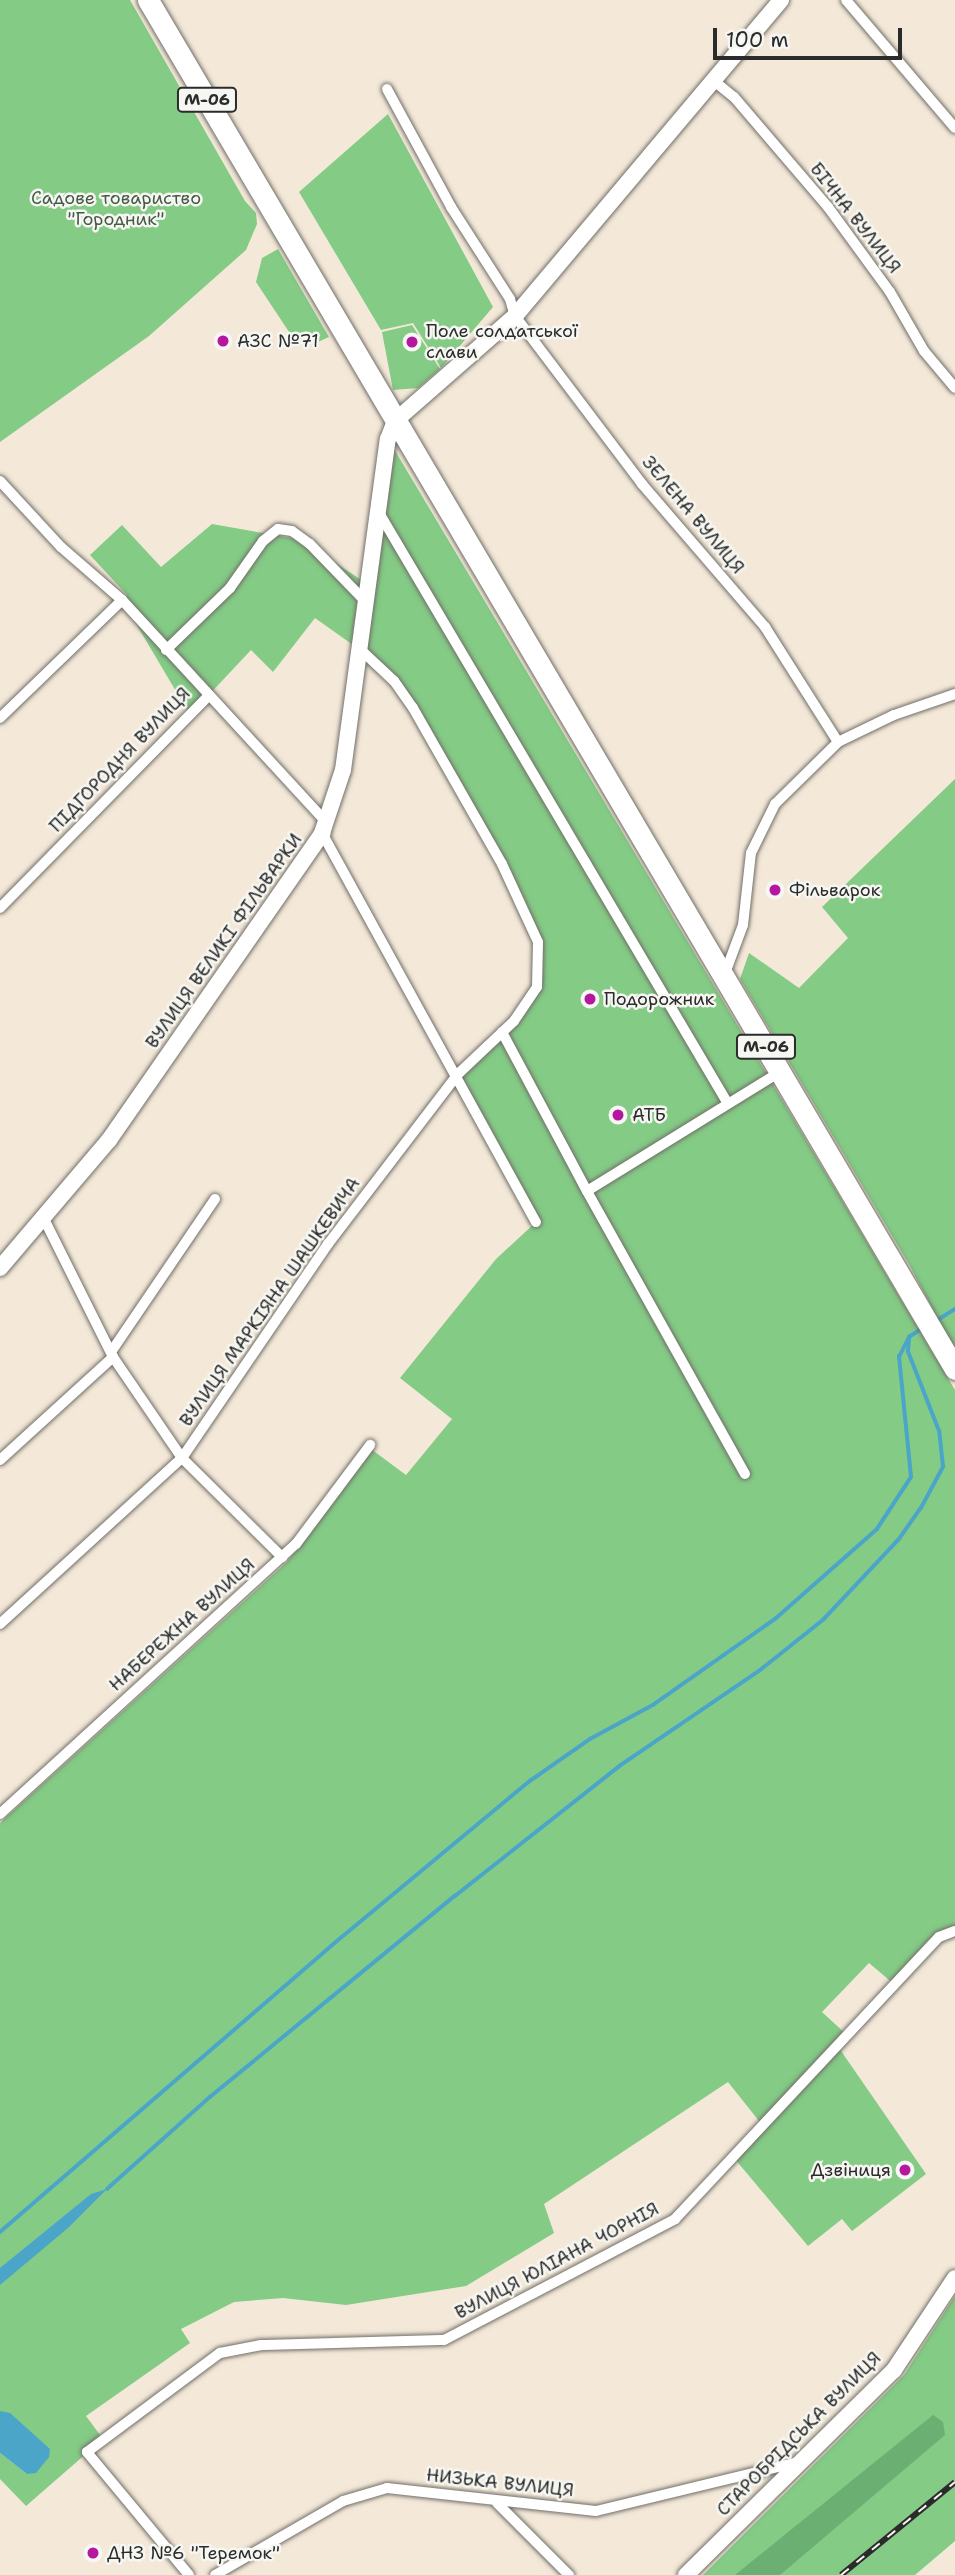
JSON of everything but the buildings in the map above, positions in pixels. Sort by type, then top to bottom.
[{"type":"highway","name":"М-06","points":[[148,0],[724,976],[783,1070],[955,1370]]},
{"type":"street","points":[[395,421],[515,316],[781,0]]},
{"type":"street","points":[[846,0],[955,128]]},
{"type":"street","name":"БІЧНА ВУЛИЦЯ","points":[[714,80],[734,97],[828,207],[890,292],[924,351],[955,387]]},
{"type":"street","name":"ЗЕЛЕНА ВУЛИЦЯ","points":[[387,89],[451,207],[510,299],[515,316],[642,484],[765,627],[838,742]]},
{"type":"street","name":"ВУЛИЦЯ ВЕЛИКІ ФІЛЬВАРКИ","points":[[0,1268],[44,1219],[132,1108],[324,827],[343,770],[378,511],[395,421]]},
{"type":"street","name":"ПІДГОРОДНЯ ВУЛИЦЯ","points":[[0,481],[61,547],[122,600],[207,698],[0,908]]},
{"type":"street","points":[[378,511],[727,1102]]},
{"type":"street","points":[[166,650],[230,588],[263,541],[278,529],[292,531],[310,544],[365,601]]},
{"type":"street","points":[[0,718],[122,600]]},
{"type":"street","name":"ВУЛИЦЯ МАРКІЯНА ШАШКЕВИЧА","points":[[0,1624],[182,1458],[328,1244],[458,1074],[502,1032],[528,1003],[537,986],[541,961],[538,942],[502,864],[413,708],[394,681],[360,649]]},
{"type":"street","points":[[724,976],[744,925],[748,869],[761,824],[799,778],[838,742],[894,715],[955,694]]},
{"type":"street","points":[[207,698],[324,827],[536,1222]]},
{"type":"street","points":[[502,1032],[587,1191],[745,1474]]},
{"type":"street","points":[[587,1191],[727,1102],[783,1070]]},
{"type":"street","points":[[0,1460],[112,1355],[215,1199]]},
{"type":"street","points":[[44,1219],[112,1355],[182,1458],[282,1557]]},
{"type":"street","name":"НАБЕРЕЖНА ВУЛИЦЯ","points":[[0,1814],[282,1557],[312,1526],[370,1445]]},
{"type":"street","name":"ВУЛИЦЯ ЮЛІАНА ЧОРНІЯ","points":[[189,2575],[87,2452],[220,2353],[261,2345],[444,2340],[675,2219],[940,1937],[955,1931]]},
{"type":"street","name":"СТАРОБРІДСЬКА ВУЛИЦЯ","points":[[686,2575],[894,2370],[955,2278]]},
{"type":"street","name":"НИЗЬКА ВУЛИЦЯ","points":[[215,2575],[343,2501],[387,2488],[596,2511],[798,2462]]},
{"type":"street","points":[[497,2502],[569,2575]]},
{"type":"green space","name":"Садове товариство \"Городник\"","points":[[0,0],[130,0],[245,201],[256,213],[257,224],[246,250],[149,336],[0,442]]},
{"type":"green space","points":[[388,114],[493,307],[441,368],[413,323],[381,330],[299,192]]},
{"type":"green space","points":[[278,249],[329,337],[318,342],[293,338],[256,282],[262,258]]},
{"type":"green space","points":[[412,325],[440,369],[418,388],[393,390],[382,332]]},
{"type":"green space","points":[[388,439],[955,1390],[955,1931],[939,1937],[895,1985],[869,1963],[822,2012],[848,2036],[839,2048],[926,2174],[852,2231],[842,2219],[808,2246],[734,2158],[763,2126],[728,2082],[544,2204],[554,2233],[466,2286],[346,2305],[283,2298],[234,2302],[181,2329],[190,2343],[86,2416],[103,2439],[26,2506],[0,2479],[0,2453],[27,2474],[0,2411],[0,1823],[287,1562],[371,1449],[406,1475],[452,1419],[400,1378],[496,1259],[536,1222],[458,1074],[514,1021],[537,986],[538,942],[413,708],[360,650],[315,618],[273,672],[251,650],[190,715],[122,600],[127,595],[90,555],[122,525],[161,567],[212,524],[302,540],[367,584]]},
{"type":"green space","points":[[955,779],[955,1351],[910,1266],[740,979],[749,953],[799,988],[848,938],[822,907]]},
{"type":"green space","points":[[955,2296],[955,2541],[915,2575],[703,2575],[904,2375]]},
{"type":"green space","points":[[933,2415],[943,2422],[945,2435],[780,2575],[735,2575]]},
{"type":"water","points":[[107,2189],[68,2228],[0,2285],[0,2268],[91,2194]]},
{"type":"water","points":[[0,2411],[10,2413],[50,2449],[49,2457],[36,2473],[27,2474],[0,2453]]},
{"type":"waterway","points":[[936,1321],[955,1309]]},
{"type":"waterway","points":[[107,2189],[210,2097],[455,1896],[621,1765],[759,1671],[823,1620],[899,1539],[921,1508],[943,1467],[939,1431],[908,1352],[909,1337],[923,1328]]},
{"type":"waterway","points":[[0,2232],[331,1946],[530,1781],[590,1739],[653,1705],[775,1619],[877,1529],[911,1477],[899,1357],[909,1337]]},
{"type":"railway","points":[[841,2575],[955,2482]]},
{"type":"place","name":"АЗС №71","points":[[223,341]]},
{"type":"place","name":"Поле солдатської слави","points":[[412,342]]},
{"type":"place","name":"Фільварок","points":[[775,890]]},
{"type":"place","name":"Подорожник","points":[[590,999]]},
{"type":"place","name":"АТБ","points":[[618,1115]]},
{"type":"place","name":"Дзвіниця","points":[[905,2170]]},
{"type":"place","name":"ДНЗ №6 \"Теремок\"","points":[[93,2553]]}]
